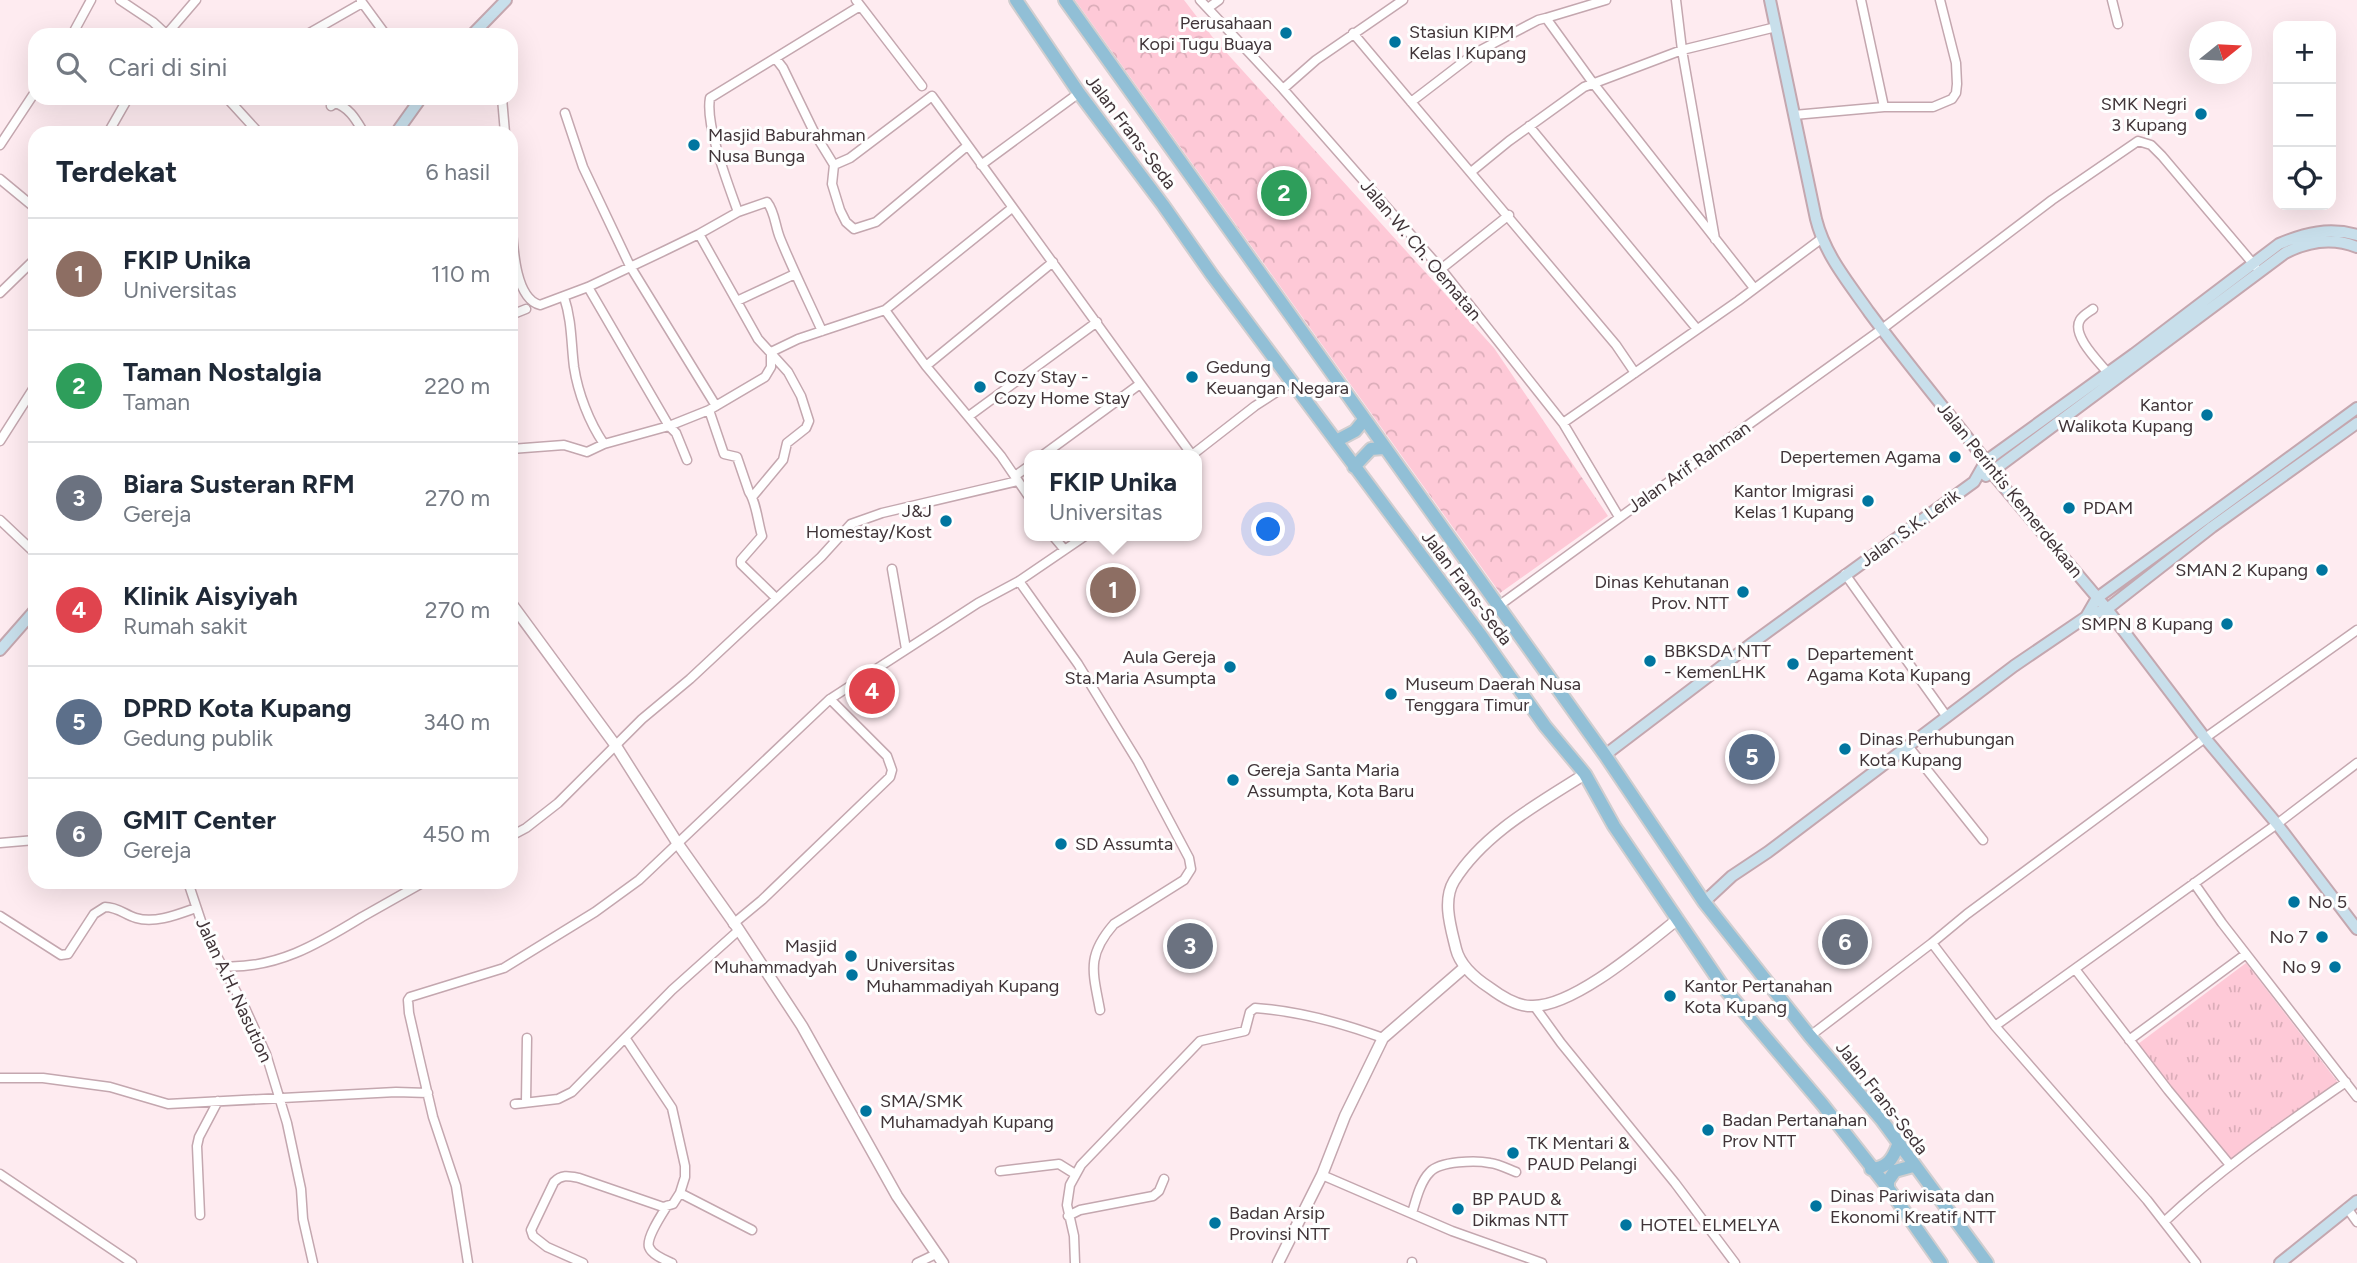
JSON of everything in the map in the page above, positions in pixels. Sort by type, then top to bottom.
[{"type":"main road","points":[[479,28],[506,0]]},
{"type":"main road","name":"Jalan Frans-Seda","points":[[1016,0],[1079,93],[1212,275],[1480,634],[1545,726],[1585,774],[1614,826],[1724,988],[1823,1105],[1888,1188],[1941,1263]]},
{"type":"main road","name":"Jalan Frans-Seda","points":[[1065,0],[1605,755],[1704,902],[1810,1036],[1881,1119],[1987,1263]]},
{"type":"main road","name":"Jalan Perintis Kemerdekaan","points":[[1770,0],[1821,239],[1832,260],[1882,330],[1986,461],[1992,473],[2107,608],[2205,738],[2277,824],[2357,929]]},
{"type":"main road","points":[[401,126],[416,105]]},
{"type":"main road","name":"Jalan S.K. Lerik","points":[[1605,755],[1751,643],[1974,482],[1986,461],[2256,267],[2279,244],[2321,231],[2357,234]]},
{"type":"main road","points":[[1974,482],[1992,473],[2256,267],[2312,242],[2332,241],[2357,247]]},
{"type":"main road","points":[[1704,902],[1732,876],[1768,852],[2014,666],[2086,617],[2107,608],[2357,408]]},
{"type":"main road","points":[[1336,441],[1355,431],[1364,420]]},
{"type":"main road","points":[[2086,617],[2097,598],[2357,423]]},
{"type":"main road","points":[[1354,467],[1371,449],[1383,447]]},
{"type":"main road","points":[[0,650],[28,618]]},
{"type":"main road","points":[[1871,1169],[1889,1163],[1898,1145]]},
{"type":"main road","points":[[1888,1188],[1888,1181],[1895,1171],[1913,1166]]},
{"type":"main road","points":[[2280,1263],[2357,1201]]},
{"type":"street","points":[[76,28],[90,0]]},
{"type":"street","points":[[120,0],[159,28]]},
{"type":"street","points":[[172,28],[196,0]]},
{"type":"street","name":"Jalan W. Ch. Oematan","points":[[1200,0],[1283,89],[1441,269],[1563,423],[1619,517]]},
{"type":"street","points":[[1208,8],[1219,0]]},
{"type":"street","points":[[1283,89],[1316,60],[1403,0]]},
{"type":"street","points":[[1411,102],[1475,53],[1538,20],[1606,0]]},
{"type":"street","points":[[1676,0],[1715,240]]},
{"type":"street","points":[[1861,0],[1884,107]]},
{"type":"street","points":[[1794,115],[1884,107],[1934,107],[1945,104],[1956,93],[1956,63],[1940,0]]},
{"type":"street","points":[[2112,0],[2118,24]]},
{"type":"street","points":[[317,28],[361,1],[381,28]]},
{"type":"street","points":[[738,212],[709,116],[709,100],[858,3],[922,86]]},
{"type":"street","points":[[1546,18],[1593,83],[1754,288]]},
{"type":"street","points":[[1471,172],[1529,126],[1593,83],[1682,50],[1776,27]]},
{"type":"street","points":[[1353,33],[1509,215],[1616,345],[1634,373]]},
{"type":"street","points":[[775,58],[783,68],[815,134],[834,165],[832,184],[846,222],[855,229],[876,222],[967,146]]},
{"type":"street","points":[[981,165],[1079,93]]},
{"type":"street","points":[[834,165],[850,158],[932,96],[1188,450]]},
{"type":"street","points":[[0,145],[28,103]]},
{"type":"street","points":[[112,126],[124,105]]},
{"type":"street","points":[[233,105],[252,126]]},
{"type":"street","points":[[341,105],[348,109],[360,126]]},
{"type":"street","points":[[503,105],[504,126]]},
{"type":"street","points":[[565,113],[583,167],[631,266],[713,408],[724,454],[737,457],[749,492],[753,496],[762,538],[741,560],[741,564],[776,598]]},
{"type":"street","points":[[1529,126],[1697,329]]},
{"type":"street","name":"Jalan Arif Rahman","points":[[1497,607],[1882,330],[2021,223],[2138,141],[2151,145],[2162,156],[2256,267]]},
{"type":"street","points":[[0,178],[28,202]]},
{"type":"street","points":[[518,271],[525,294],[531,302],[540,305],[588,287],[699,234],[738,212],[765,202],[768,203],[795,274],[822,331]]},
{"type":"street","points":[[771,352],[885,310],[1012,208]]},
{"type":"street","points":[[1441,269],[1509,215]]},
{"type":"street","points":[[699,234],[758,339],[788,372],[801,396],[808,421],[806,428],[787,443],[783,460],[753,496]]},
{"type":"street","points":[[1563,423],[1821,239]]},
{"type":"street","points":[[926,366],[1053,262]]},
{"type":"street","points":[[0,293],[28,266]]},
{"type":"street","points":[[737,301],[795,274]]},
{"type":"street","points":[[588,287],[669,426],[676,433],[687,460]]},
{"type":"street","points":[[564,297],[571,324],[574,368],[579,388],[589,416],[604,444]]},
{"type":"street","points":[[518,312],[526,309]]},
{"type":"street","points":[[2093,309],[2081,318],[2078,329],[2084,344],[2108,373]]},
{"type":"street","points":[[885,310],[1024,489]]},
{"type":"street","points":[[969,416],[1097,322]]},
{"type":"street","points":[[518,448],[564,445],[587,452],[604,444],[669,426],[713,408],[765,377],[771,367],[771,352]]},
{"type":"street","points":[[1198,450],[1255,406],[1292,382]]},
{"type":"street","points":[[1050,450],[1140,384]]},
{"type":"street","points":[[0,441],[28,402]]},
{"type":"street","points":[[518,832],[558,803],[642,719],[821,557],[855,521],[1017,478],[1024,471]]},
{"type":"street","points":[[0,520],[28,546]]},
{"type":"street","points":[[1058,541],[1064,549]]},
{"type":"street","points":[[468,1263],[456,1186],[428,1093],[409,1013],[410,997],[504,968],[595,912],[639,880],[830,699],[1077,541]]},
{"type":"street","points":[[892,569],[906,649]]},
{"type":"street","points":[[1845,575],[1947,717]]},
{"type":"street","points":[[1018,581],[1078,664],[1138,762],[1189,858],[1191,869],[1184,880],[1114,924],[1106,933],[1092,969],[1100,1010]]},
{"type":"street","points":[[518,613],[616,746],[678,844],[802,1026],[897,1196],[943,1263]]},
{"type":"street","points":[[1810,1036],[1967,914],[2205,738],[2357,631]]},
{"type":"street","points":[[515,1104],[558,1099],[572,1092],[762,900],[890,777],[892,770],[887,756],[830,699]]},
{"type":"street","points":[[1908,746],[1983,840]]},
{"type":"street","points":[[1994,1026],[2277,824],[2357,763]]},
{"type":"street","points":[[1585,774],[1513,820],[1477,852],[1453,883],[1448,903],[1449,915],[1457,954],[1465,967],[1487,987],[1504,997],[1520,1005],[1535,1007],[1562,999],[1584,987],[1678,919]]},
{"type":"street","points":[[0,843],[28,840]]},
{"type":"street","points":[[2194,883],[2357,1097]]},
{"type":"street","name":"Jalan A.H. Nasution","points":[[190,889],[206,936],[245,1008],[266,1054],[281,1099],[301,1189],[303,1219],[313,1263]]},
{"type":"street","points":[[221,966],[269,964],[293,955],[318,944],[412,889]]},
{"type":"street","points":[[0,916],[61,955],[68,954],[94,914],[105,906],[117,908],[131,917],[148,920],[196,908]]},
{"type":"street","points":[[1932,943],[1994,1026],[2164,1222],[2196,1263]]},
{"type":"street","points":[[2129,1040],[2246,954]]},
{"type":"street","points":[[1278,1263],[1322,1175],[1345,1116],[1383,1038],[1465,967]]},
{"type":"street","points":[[2075,969],[2230,1165]]},
{"type":"street","points":[[1535,1007],[1735,1263]]},
{"type":"street","points":[[1075,1263],[1074,1236],[1068,1216],[1067,1195],[1075,1174],[1093,1151],[1196,1045],[1206,1039],[1245,1031],[1250,1012],[1255,1008],[1340,1022],[1383,1038]]},
{"type":"street","points":[[526,1102],[527,1038]]},
{"type":"street","points":[[583,1263],[547,1247],[533,1236],[531,1230],[558,1178],[566,1175],[579,1178],[658,1206],[667,1206],[673,1204],[680,1193],[685,1177],[672,1108],[626,1039]]},
{"type":"street","points":[[0,1078],[43,1078],[110,1087],[167,1104],[396,1092],[428,1093]]},
{"type":"street","points":[[2164,1222],[2230,1165],[2346,1082]]},
{"type":"street","points":[[200,1215],[197,1146],[218,1101]]},
{"type":"street","points":[[1412,1213],[1422,1184],[1434,1169],[1463,1162],[1492,1163],[1516,1172]]},
{"type":"street","points":[[1000,1171],[1059,1164],[1075,1174]]},
{"type":"street","points":[[0,1174],[132,1263]]},
{"type":"street","points":[[1322,1175],[1452,1231],[1542,1263]]},
{"type":"street","points":[[1068,1216],[1080,1210],[1153,1196],[1159,1191],[1164,1179]]},
{"type":"street","points":[[680,1193],[752,1230]]},
{"type":"street","points":[[667,1206],[649,1240],[649,1246],[651,1251],[672,1263]]},
{"type":"street","points":[[2347,1208],[2357,1222]]},
{"type":"street","points":[[917,1263],[936,1254]]},
{"type":"green space","points":[[1075,0],[1184,0],[1214,39],[1494,348],[1608,516],[1500,593]]},
{"type":"green space","points":[[2246,963],[2340,1085],[2234,1167],[2134,1047]]},
{"type":"place","name":"Perusahaan Kopi Tugu Buaya","points":[[1286,33]]},
{"type":"place","name":"Stasiun KIPM Kelas I Kupang","points":[[1395,42]]},
{"type":"place","name":"SMK Negri 3 Kupang","points":[[2201,114]]},
{"type":"place","name":"Masjid Baburahman Nusa Bunga","points":[[694,145]]},
{"type":"place","name":"Taman Nostalgia","points":[[1284,193]]},
{"type":"place","name":"Gedung Keuangan Negara","points":[[1192,377]]},
{"type":"place","name":"Cozy Stay - Cozy Home Stay","points":[[980,387]]},
{"type":"place","name":"Kantor Walikota Kupang","points":[[2207,415]]},
{"type":"place","name":"Depertemen Agama","points":[[1955,457]]},
{"type":"place","name":"Kantor Imigrasi Kelas 1 Kupang","points":[[1868,501]]},
{"type":"place","name":"PDAM","points":[[2069,508]]},
{"type":"place","name":"J&J Homestay/Kost","points":[[946,521]]},
{"type":"place","name":"SMAN 2 Kupang","points":[[2322,570]]},
{"type":"place","name":"FKIP Unika","points":[[1113,590]]},
{"type":"place","name":"Dinas Kehutanan Prov. NTT","points":[[1743,592]]},
{"type":"place","name":"SMPN 8 Kupang","points":[[2227,624]]},
{"type":"place","name":"BBKSDA NTT - KemenLHK","points":[[1650,661]]},
{"type":"place","name":"Departement Agama Kota Kupang","points":[[1793,664]]},
{"type":"place","name":"Aula Gereja Sta.Maria Asumpta","points":[[1230,667]]},
{"type":"place","name":"Klinik Aisyiyah","points":[[872,691]]},
{"type":"place","name":"Museum Daerah Nusa Tenggara Timur","points":[[1391,694]]},
{"type":"place","name":"Dinas Perhubungan Kota Kupang","points":[[1845,749]]},
{"type":"place","name":"DPRD Kota Kupang","points":[[1752,757]]},
{"type":"place","name":"Gereja Santa Maria Assumpta, Kota Baru","points":[[1233,780]]},
{"type":"place","name":"SD Assumta","points":[[1061,844]]},
{"type":"place","name":"No 5","points":[[2294,902]]},
{"type":"place","name":"No 7","points":[[2322,937]]},
{"type":"place","name":"GMIT Center","points":[[1845,942]]},
{"type":"place","name":"Biara Susteran RFM","points":[[1190,946]]},
{"type":"place","name":"Masjid Muhammadyah","points":[[851,956]]},
{"type":"place","name":"No 9","points":[[2335,967]]},
{"type":"place","name":"Universitas Muhammadiyah Kupang","points":[[852,975]]},
{"type":"place","name":"Kantor Pertanahan Kota Kupang","points":[[1670,996]]},
{"type":"place","name":"SMA/SMK Muhamadyah Kupang","points":[[866,1111]]},
{"type":"place","name":"Badan Pertanahan Prov NTT","points":[[1708,1130]]},
{"type":"place","name":"TK Mentari & PAUD Pelangi","points":[[1513,1153]]},
{"type":"place","name":"Dinas Pariwisata dan Ekonomi Kreatif NTT","points":[[1816,1206]]},
{"type":"place","name":"BP PAUD & Dikmas NTT","points":[[1458,1209]]},
{"type":"place","name":"Badan Arsip Provinsi NTT","points":[[1215,1223]]},
{"type":"place","name":"HOTEL ELMELYA","points":[[1626,1225]]}]
